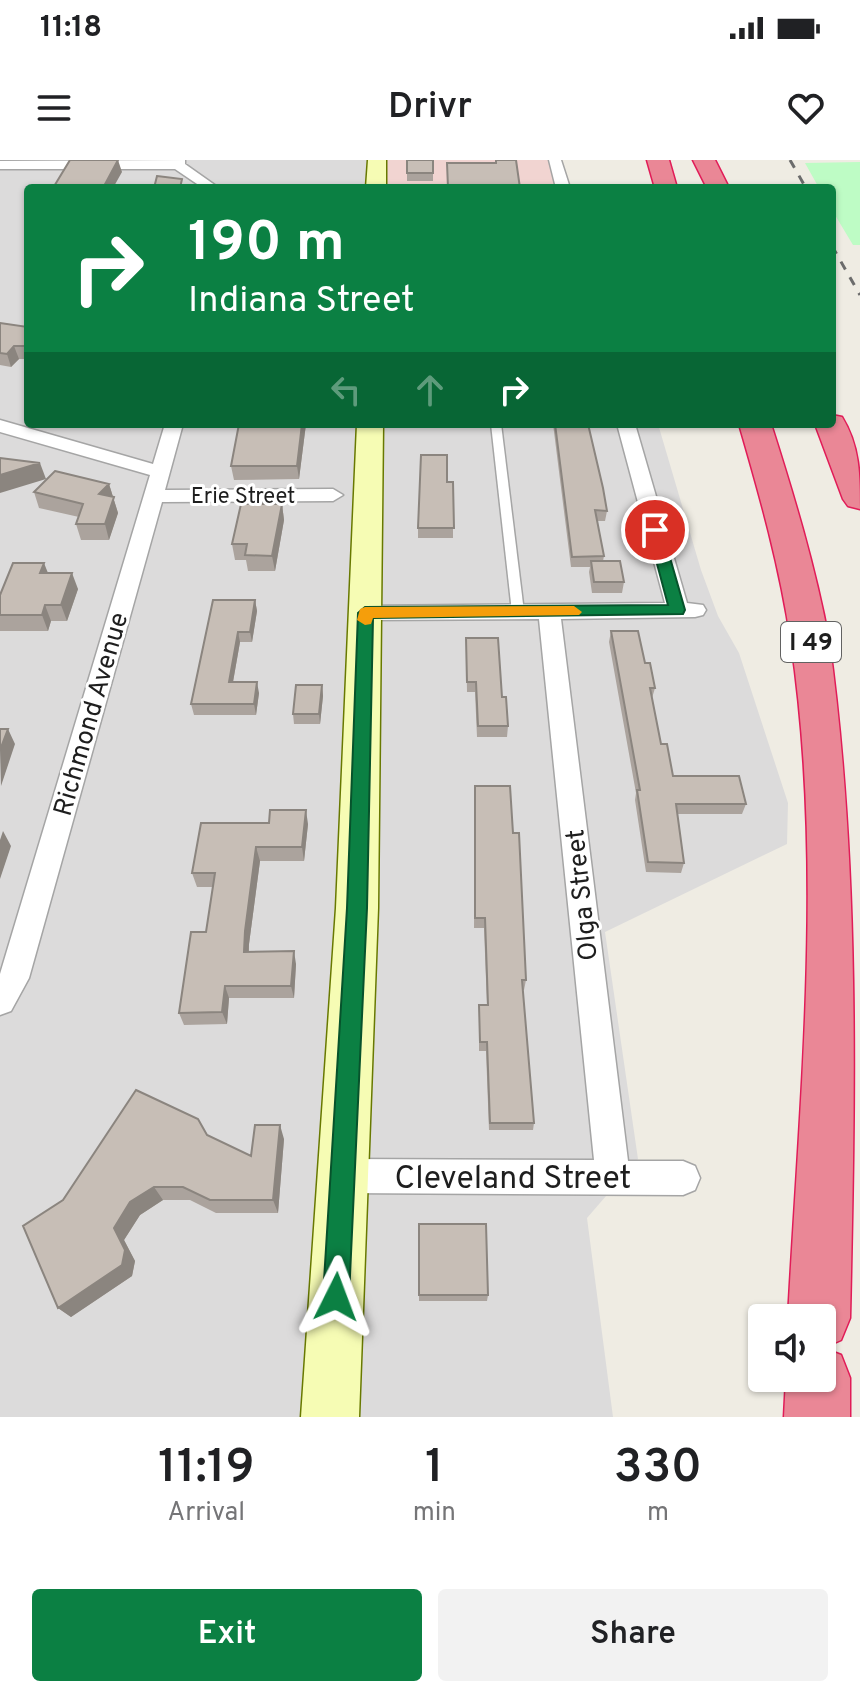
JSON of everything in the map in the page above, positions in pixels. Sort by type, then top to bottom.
[{"type":"highway","points":[[658,160],[665,184]]},
{"type":"highway","points":[[704,160],[716,184]]},
{"type":"highway","points":[[725,160],[732,184]]},
{"type":"highway","name":"I 49","points":[[756,428],[800,584],[820,712],[827,788],[831,961],[819,1304]]},
{"type":"highway","points":[[833,428],[860,499]]},
{"type":"highway","points":[[817,1417],[818,1392]]},
{"type":"street","points":[[376,184],[377,160]]},
{"type":"street","points":[[555,160],[562,184]]},
{"type":"street","points":[[0,165],[178,162],[207,184]]},
{"type":"street","name":"Erie Street","points":[[0,426],[160,472]]},
{"type":"street","name":"Richmond Avenue","points":[[0,1001],[14,978],[173,428]]},
{"type":"street","points":[[330,1417],[356,924],[370,428]]},
{"type":"street","points":[[365,613],[686,610],[627,428]]},
{"type":"street","name":"Erie Street","points":[[154,496],[333,495]]},
{"type":"street","name":"Olga Street","points":[[549,612],[613,1178]]},
{"type":"street","name":"Cleveland Street","points":[[342,1176],[683,1178]]},
{"type":"lane","points":[[496,428],[518,612]]},
{"type":"shaded area","points":[[0,160],[368,160],[367,184],[24,184],[24,428],[659,428],[701,570],[718,616],[739,653],[788,803],[787,844],[605,932],[638,1159],[587,1218],[613,1417],[0,1417]]},
{"type":"shaded area","points":[[384,160],[550,160],[558,184],[387,184]]},
{"type":"green space","points":[[860,162],[860,245],[853,245],[836,217],[836,184],[817,184],[805,163]]},
{"type":"building","points":[[70,160],[118,160],[105,184],[55,184]]},
{"type":"building","points":[[407,160],[433,160],[433,173],[407,173]]},
{"type":"building","points":[[496,160],[516,160],[519,184],[448,184],[447,163],[496,163]]},
{"type":"building","points":[[157,176],[182,179],[181,184],[155,184]]},
{"type":"building","points":[[0,323],[24,326],[24,346],[14,346],[7,354],[0,353]]},
{"type":"building","points":[[238,428],[302,428],[297,466],[231,466]]},
{"type":"building","points":[[556,428],[589,428],[607,511],[595,510],[604,556],[572,557]]},
{"type":"building","points":[[421,455],[447,455],[447,482],[453,482],[454,528],[418,528]]},
{"type":"building","points":[[0,458],[40,463],[0,475]]},
{"type":"building","points":[[55,471],[109,484],[99,494],[114,497],[105,524],[76,524],[83,504],[34,492]]},
{"type":"building","points":[[241,504],[282,504],[272,556],[245,555],[247,544],[232,544]]},
{"type":"building","points":[[591,561],[620,561],[624,582],[594,582]]},
{"type":"building","points":[[13,563],[44,563],[40,573],[72,573],[61,605],[45,605],[42,615],[0,615],[0,595]]},
{"type":"building","points":[[213,600],[255,600],[250,632],[238,632],[229,682],[257,682],[254,704],[191,704]]},
{"type":"building","points":[[611,631],[638,631],[645,663],[650,663],[655,688],[650,688],[661,744],[667,744],[673,776],[739,776],[746,804],[676,804],[684,863],[648,862],[637,790],[640,790]]},
{"type":"building","points":[[466,638],[498,638],[502,697],[506,697],[508,726],[478,726],[476,682],[467,682]]},
{"type":"building","points":[[296,685],[322,685],[319,714],[293,714]]},
{"type":"building","points":[[0,729],[8,729],[0,750]]},
{"type":"building","points":[[475,786],[510,786],[513,833],[519,833],[526,980],[522,980],[534,1123],[490,1123],[487,1042],[480,1042],[479,1005],[488,1005],[485,918],[475,918]]},
{"type":"building","points":[[270,810],[306,810],[302,847],[256,847],[244,952],[294,951],[291,986],[225,986],[222,1012],[179,1013],[191,932],[206,932],[215,873],[192,873],[201,823],[269,823]]},
{"type":"building","points":[[136,1090],[198,1119],[207,1135],[251,1156],[255,1125],[280,1125],[273,1200],[210,1200],[183,1187],[154,1187],[130,1202],[114,1228],[125,1250],[122,1265],[58,1308],[23,1226],[63,1200]]},
{"type":"building","points":[[419,1224],[486,1224],[488,1295],[419,1295]]},
{"type":"railway","points":[[790,160],[804,184]]},
{"type":"railway","points":[[836,253],[860,295]]},
{"type":"slow traffic","points":[[365,620],[365,613],[574,612]]},
{"type":"route","points":[[336,1297],[357,908],[365,613],[678,610],[655,530]]}]
